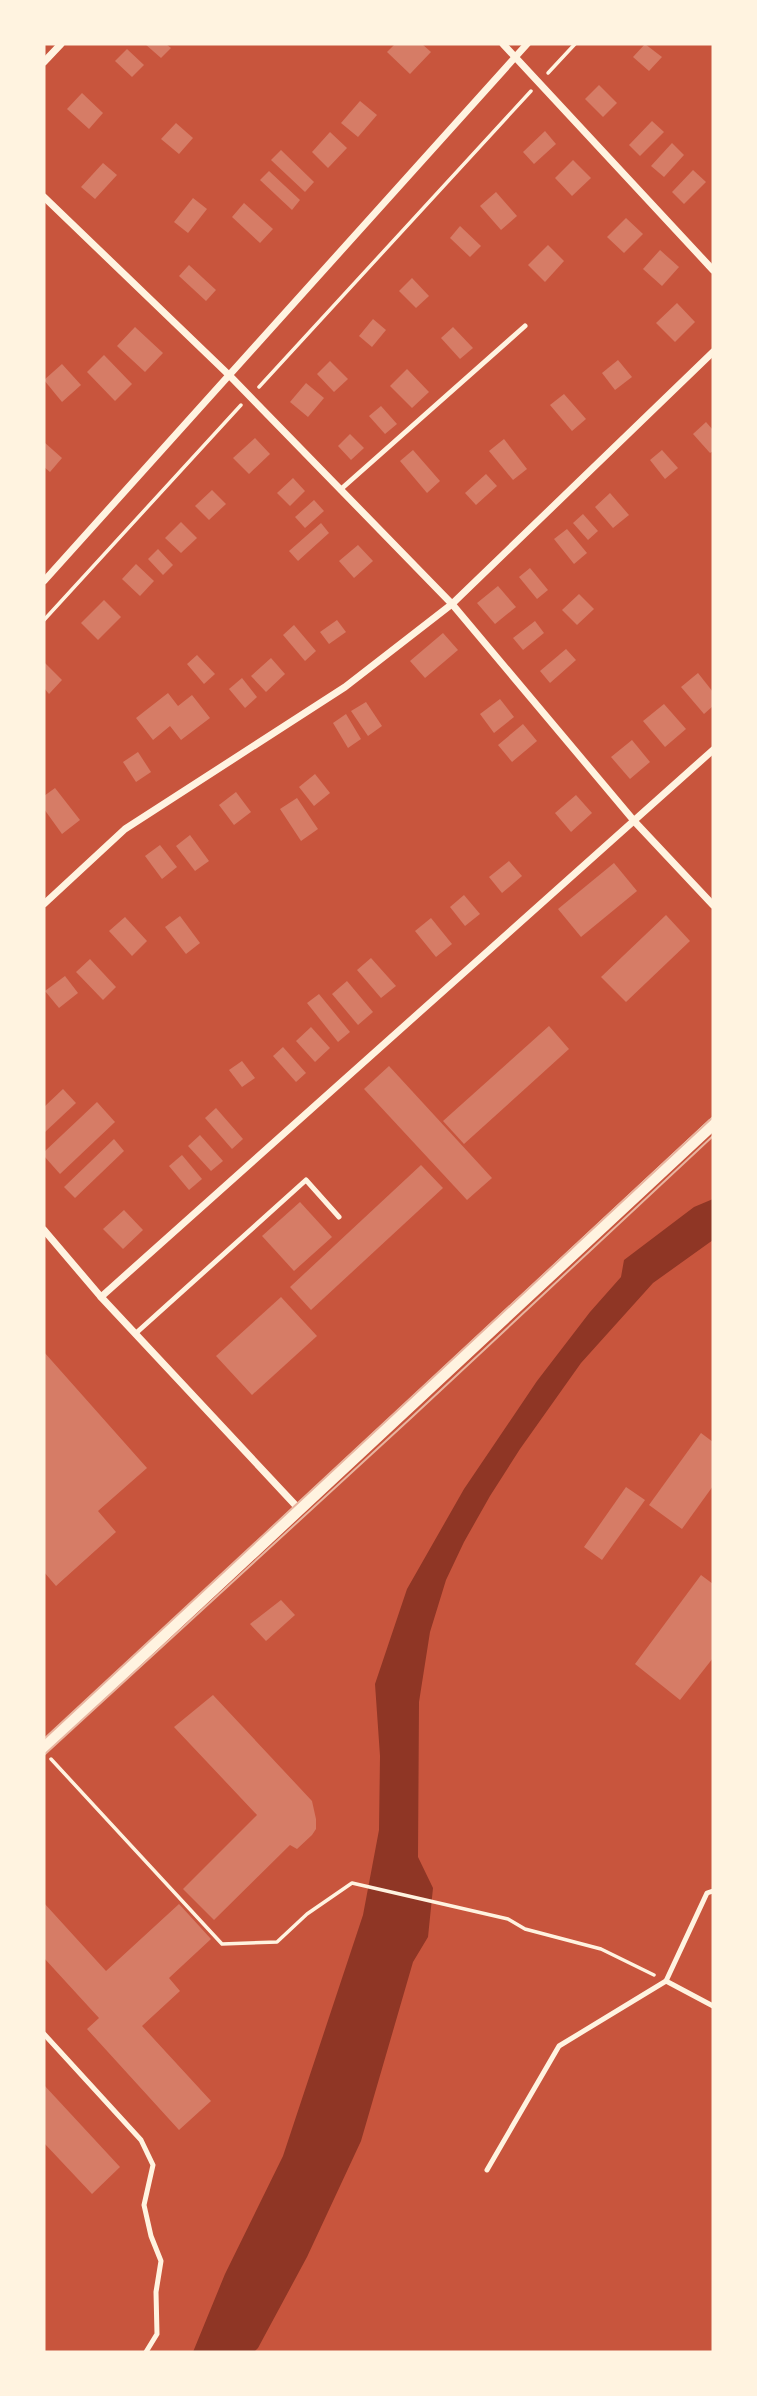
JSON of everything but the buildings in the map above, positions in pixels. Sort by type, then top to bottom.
[{"type":"street","points":[[44,62],[61,44]]},
{"type":"street","points":[[503,44],[713,270]]},
{"type":"street","points":[[44,581],[527,44]]},
{"type":"street","points":[[44,197],[230,376],[452,604],[635,822],[713,905]]},
{"type":"street","points":[[44,904],[125,829],[345,687],[452,604],[713,352]]},
{"type":"street","points":[[101,1297],[713,750]]},
{"type":"street","points":[[45,1750],[299,1509],[713,1124]]},
{"type":"street","points":[[44,1230],[101,1297],[299,1509]]},
{"type":"lane","points":[[340,489],[525,326]]},
{"type":"lane","points":[[135,1334],[306,1180],[339,1217]]},
{"type":"lane","points":[[487,2170],[559,2046],[666,1981],[707,1893],[713,1891]]},
{"type":"lane","points":[[666,1981],[713,2006]]},
{"type":"lane","points":[[44,2034],[141,2140],[153,2165],[144,2205],[151,2236],[161,2261],[156,2292],[157,2334],[146,2352]]},
{"type":"path","points":[[44,620],[575,44]]},
{"type":"path","points":[[45,1750],[222,1944],[277,1942],[307,1914],[352,1883],[508,1919],[525,1929],[601,1949],[666,1981]]},
{"type":"shaded area","points":[[713,1199],[713,1240],[653,1283],[581,1363],[490,1496],[446,1580],[430,1632],[419,1702],[418,1857],[433,1888],[428,1937],[413,1962],[361,2141],[307,2257],[258,2348],[254,2352],[193,2352],[225,2274],[283,2156],[363,1915],[379,1830],[380,1756],[375,1684],[407,1589],[464,1489],[537,1381],[590,1312],[621,1277],[624,1260],[694,1207]]},
{"type":"tram line","points":[[44,1739],[713,1117]]},
{"type":"tram line","points":[[44,1755],[713,1136]]}]
